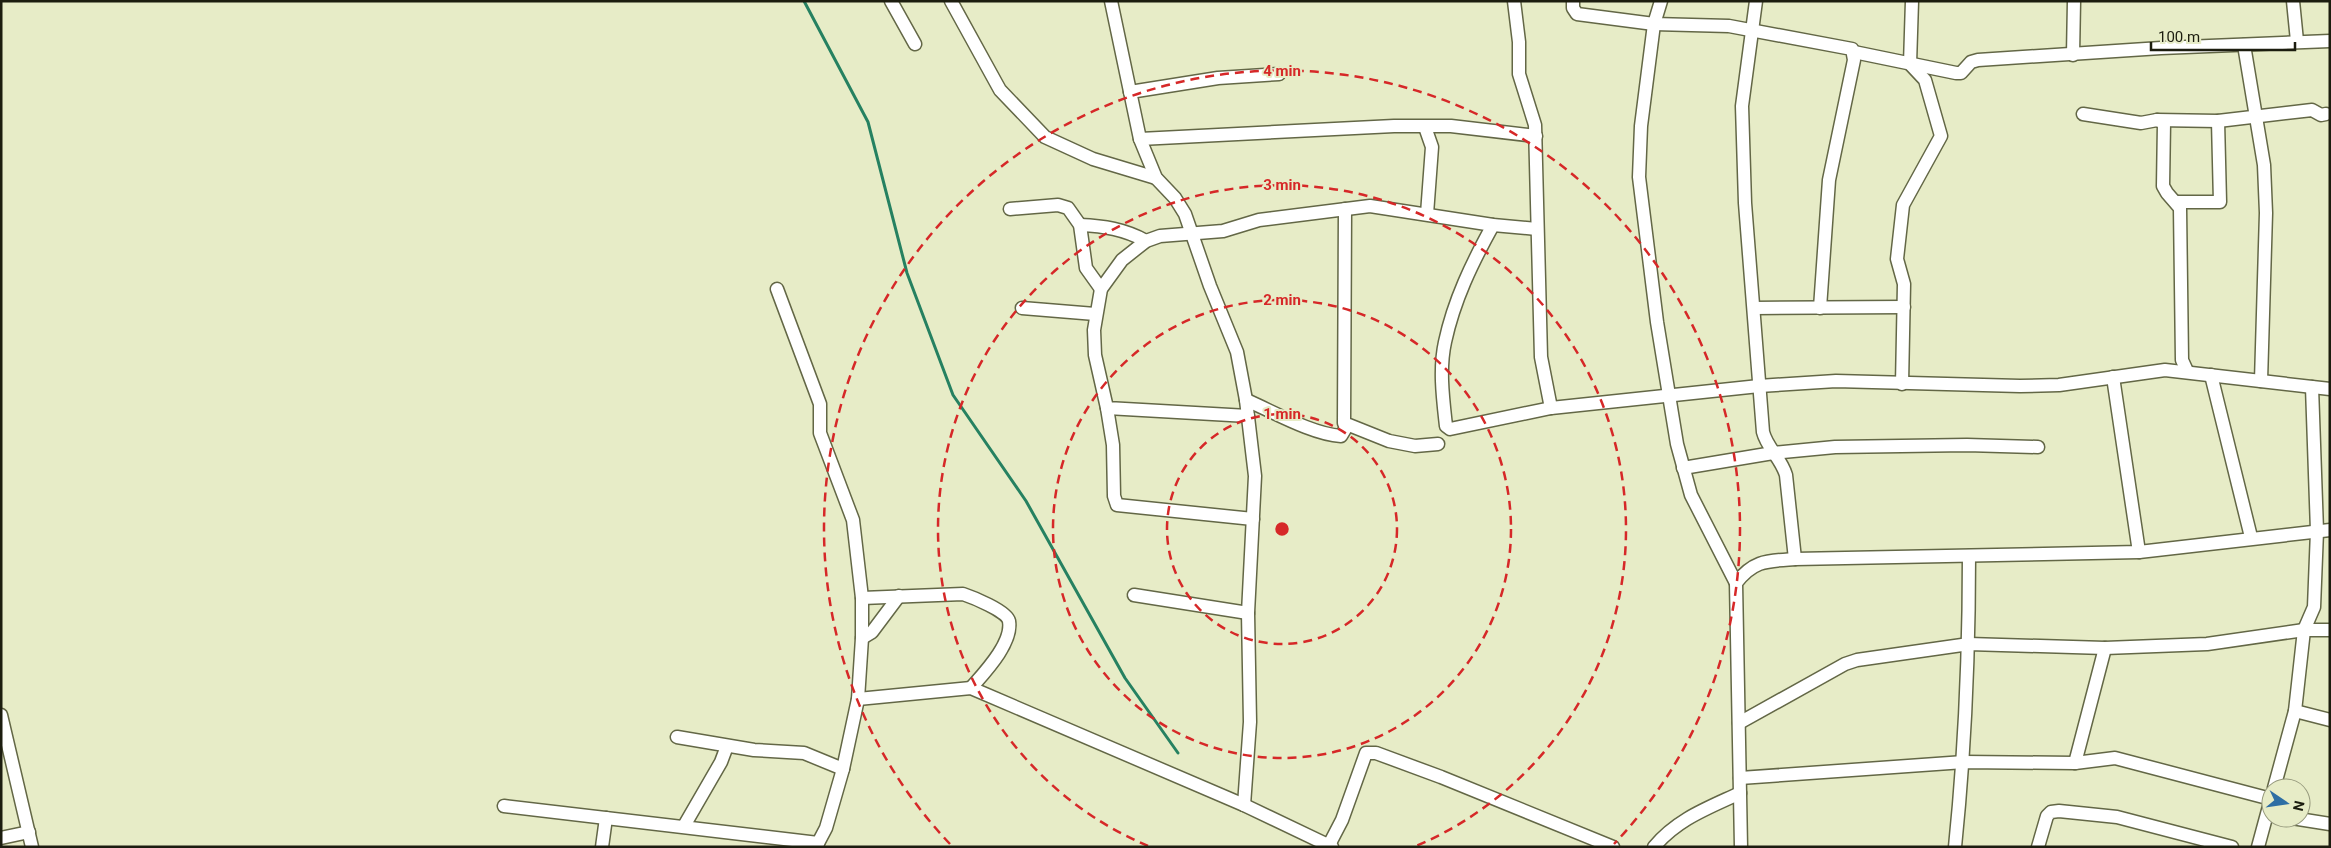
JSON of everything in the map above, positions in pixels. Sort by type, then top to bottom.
[{"type":"street","points":[[891,1],[914,44]]},
{"type":"street","points":[[950,1],[1000,90],[1045,137],[1093,159],[1156,178]]},
{"type":"street","points":[[1111,1],[1140,139],[1156,178],[1175,198],[1185,214],[1237,352],[1246,400],[1255,476],[1248,613],[1250,722],[1244,805]]},
{"type":"street","points":[[1514,1],[1519,42],[1519,74],[1536,125],[1541,357],[1551,408]]},
{"type":"street","points":[[1573,1],[1573,8],[1577,14],[1654,24],[1729,26],[1852,48],[1854,52],[1956,73],[1961,73],[1971,62],[1978,60],[2330,40]]},
{"type":"street","points":[[1661,1],[1654,24],[1641,126],[1639,177],[1656,322],[1683,468],[1691,495],[1736,583],[1741,847]]},
{"type":"street","points":[[1756,1],[1742,106],[1745,203],[1763,432],[1766,445],[1782,464],[1786,475],[1795,559]]},
{"type":"street","points":[[1902,384],[1904,284],[1897,259],[1903,205],[1941,136],[1925,80],[1910,64],[1912,1]]},
{"type":"street","points":[[2073,55],[2074,1]]},
{"type":"street","points":[[2292,1],[2297,41]]},
{"type":"street","points":[[2244,45],[2264,165],[2266,213],[2262,382]]},
{"type":"street","points":[[1820,308],[1830,180],[1854,52]]},
{"type":"street","points":[[1130,92],[1218,78],[1279,74]]},
{"type":"street","points":[[2083,114],[2141,123],[2157,120],[2218,121],[2312,110],[2321,115],[2326,114]]},
{"type":"street","points":[[2157,120],[2164,123],[2164,186],[2166,194],[2177,202],[2180,208],[2184,366]]},
{"type":"street","points":[[2177,202],[2220,202],[2218,121]]},
{"type":"street","points":[[1140,139],[1394,126],[1450,126],[1536,136]]},
{"type":"street","points":[[1425,126],[1432,147],[1427,214]]},
{"type":"street","points":[[1010,209],[1058,204],[1072,212],[1080,225],[1086,268],[1101,289]]},
{"type":"street","points":[[1253,520],[1118,505],[1114,496],[1112,445],[1107,408],[1095,355],[1096,314],[1101,289],[1122,260],[1146,240],[1160,236],[1223,231],[1259,220],[1370,206],[1537,230]]},
{"type":"street","points":[[1345,209],[1344,424],[1389,441],[1416,446],[1438,444]]},
{"type":"street","points":[[1080,225],[1105,226],[1127,230],[1146,240]]},
{"type":"street","points":[[1493,225],[1465,276],[1444,343],[1442,386],[1446,426],[1450,429],[1551,408],[1670,397],[1759,386],[1836,381],[1902,384],[2059,385],[2184,366],[2212,375],[2330,389]]},
{"type":"street","points":[[504,806],[684,826],[817,845],[828,821],[843,769],[858,699],[862,638],[862,598],[853,520],[820,433],[820,404],[777,290]]},
{"type":"street","points":[[1754,308],[1904,307]]},
{"type":"street","points":[[1022,308],[1096,314]]},
{"type":"street","points":[[2212,375],[2251,537]]},
{"type":"street","points":[[2113,376],[2139,552]]},
{"type":"street","points":[[2277,778],[2295,711],[2304,630],[2314,607],[2323,530],[2312,387]]},
{"type":"street","points":[[1246,400],[1316,430],[1341,436],[1345,433],[1347,426]]},
{"type":"street","points":[[1107,408],[1248,416]]},
{"type":"street","points":[[1683,468],[1773,453],[1835,446],[1967,445],[2038,447]]},
{"type":"street","points":[[1736,583],[1747,569],[1762,562],[1795,559],[2139,552],[2251,537],[2323,530]]},
{"type":"street","points":[[1955,847],[1964,762],[1969,644],[1969,556]]},
{"type":"street","points":[[862,598],[963,594],[976,598],[1006,616],[1009,622],[1004,648],[971,688]]},
{"type":"street","points":[[1134,595],[1248,613]]},
{"type":"street","points":[[862,638],[872,632],[899,596]]},
{"type":"street","points":[[1739,723],[1845,664],[1857,660],[1969,644],[2105,648],[2207,644],[2304,630],[2330,630]]},
{"type":"street","points":[[2076,763],[2105,648]]},
{"type":"street","points":[[858,699],[964,687],[971,688],[1244,805],[1331,846],[1366,753],[1376,754],[1441,777],[1613,847]]},
{"type":"street","points":[[2295,711],[2330,720]]},
{"type":"street","points":[[1,715],[32,847]]},
{"type":"street","points":[[677,737],[754,750],[804,753],[843,769]]},
{"type":"street","points":[[684,826],[721,762],[727,746]]},
{"type":"street","points":[[1740,778],[1964,762],[2076,763],[2115,758],[2261,796]]},
{"type":"street","points":[[1654,847],[1679,822],[1740,793]]},
{"type":"street","points":[[2038,847],[2048,816],[2051,812],[2059,811],[2117,817],[2232,847]]},
{"type":"street","points":[[602,847],[606,818]]},
{"type":"street","points":[[2311,821],[2330,824]]},
{"type":"street","points":[[2258,847],[2265,828]]},
{"type":"street","points":[[1,838],[29,832]]},
{"type":"waterway","points":[[804,1],[868,122],[907,273],[953,395],[1026,501],[1125,678],[1178,753]]}]
